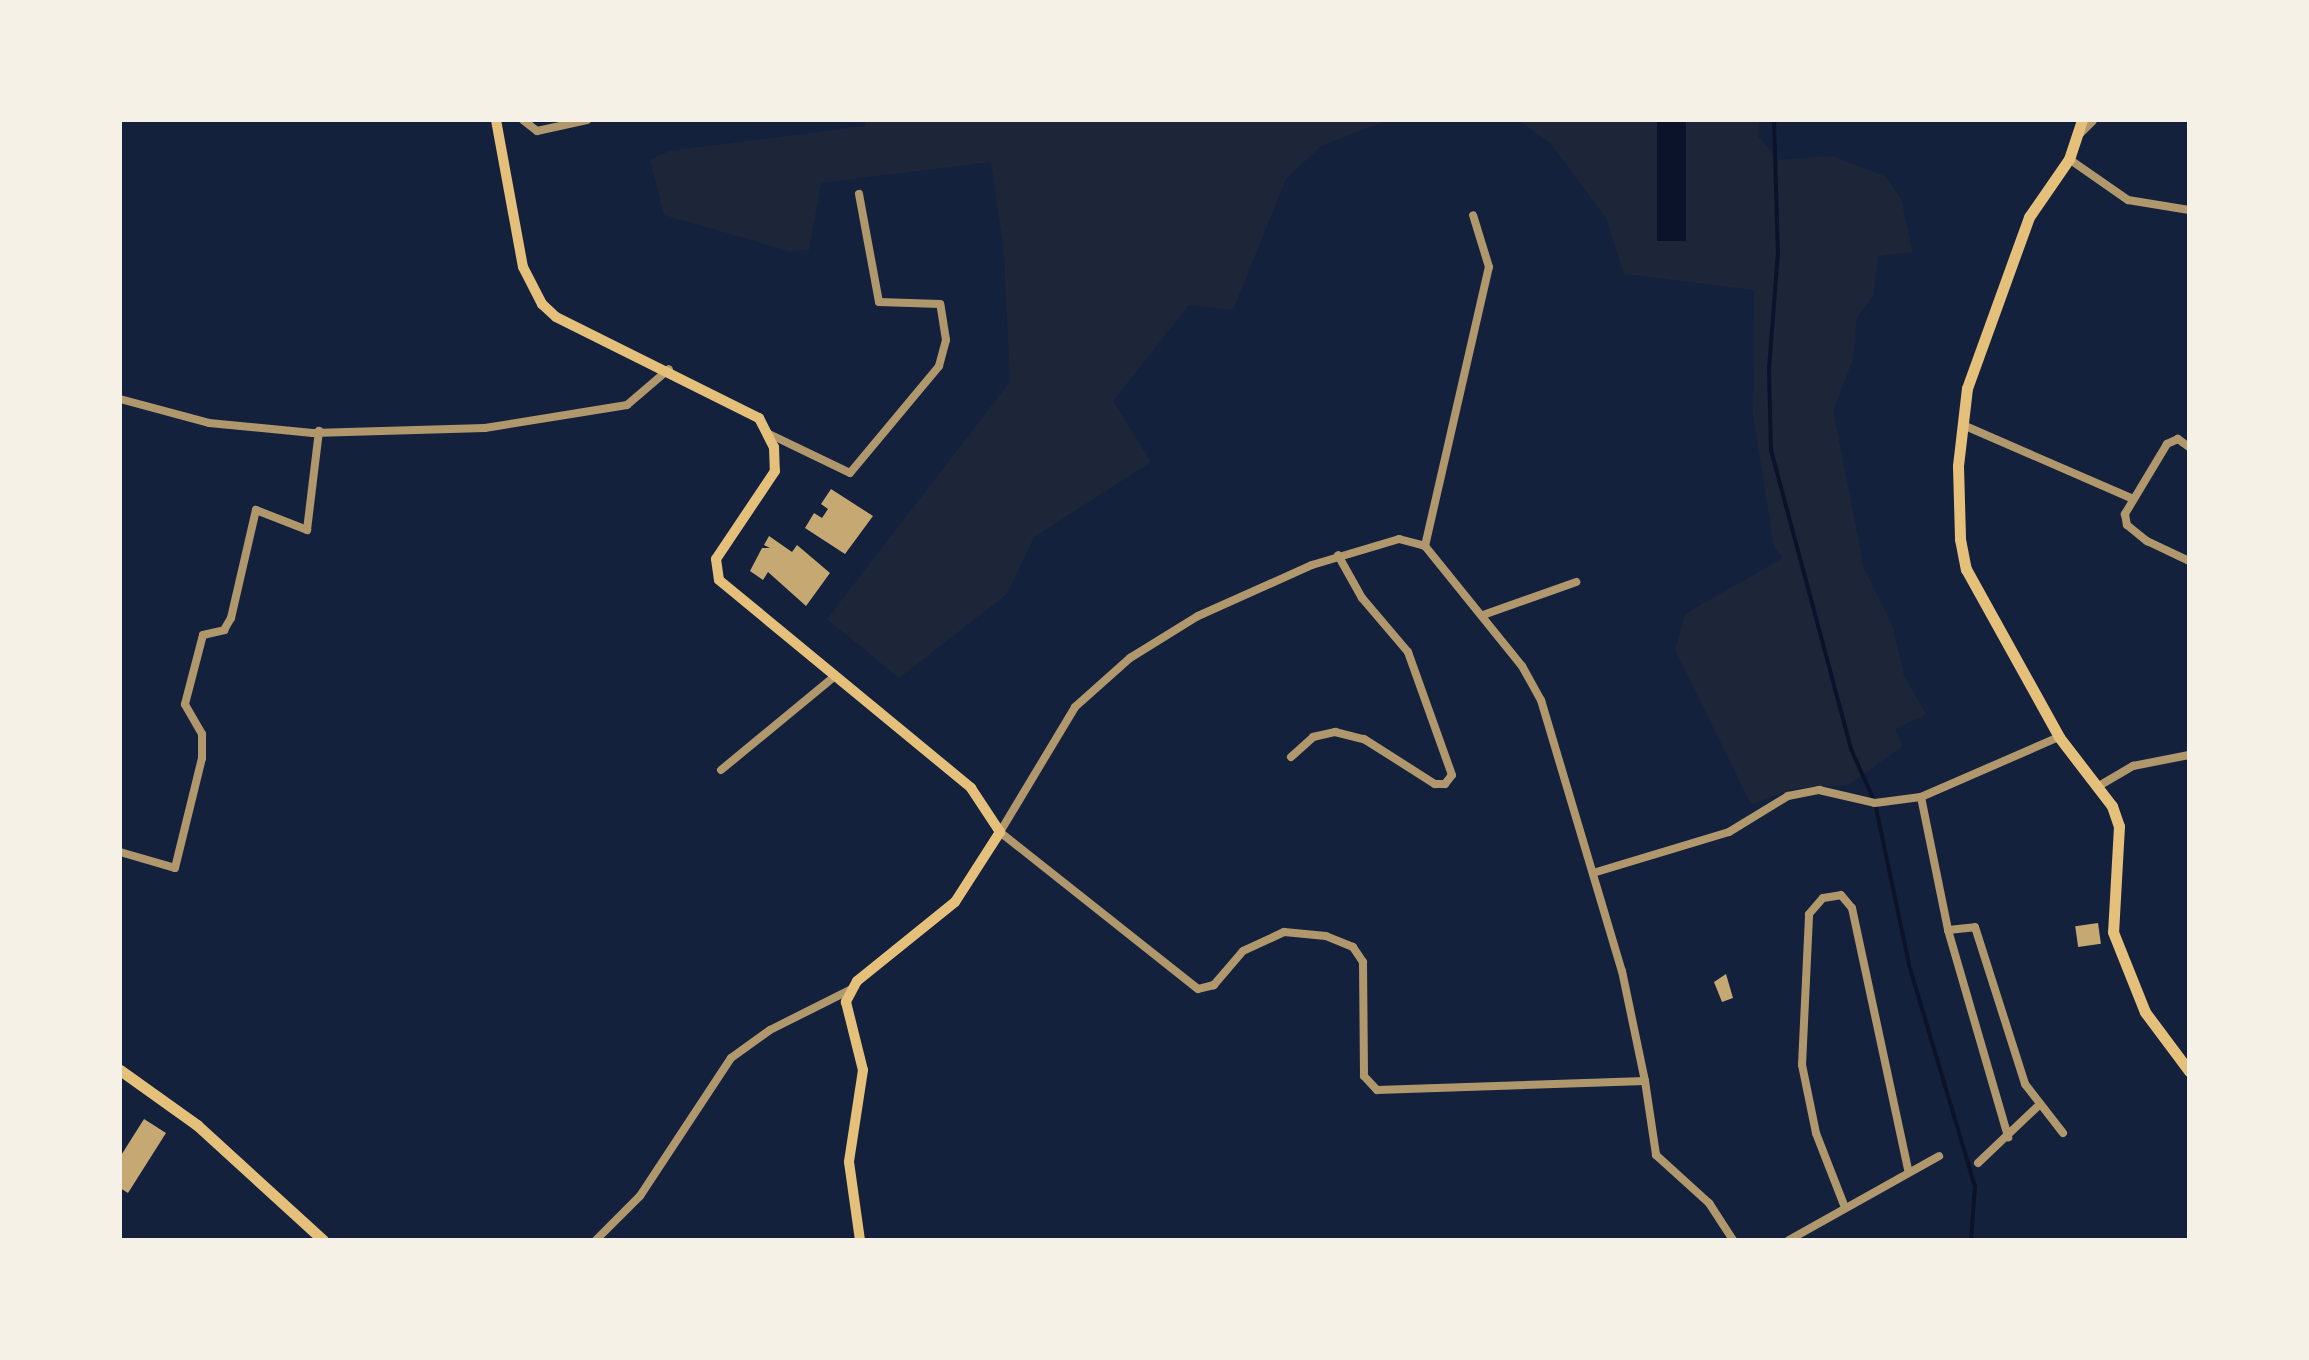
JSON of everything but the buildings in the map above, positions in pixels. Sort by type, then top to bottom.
[{"type":"main road","points":[[496,120],[523,267],[542,304],[556,317],[669,369],[758,418],[766,433],[774,471],[714,571],[726,590],[971,788],[1000,832],[955,902],[850,990],[847,1017],[863,1070],[849,1162],[860,1240]]},
{"type":"main road","points":[[2081,126],[2069,158],[2028,217],[1960,424],[1966,569],[2059,738],[2097,787],[2119,826],[2110,903],[2121,958],[2145,1012],[2189,1070]]},
{"type":"main road","points":[[120,1070],[198,1125],[323,1240]]},
{"type":"street","points":[[523,120],[537,131],[587,120]]},
{"type":"street","points":[[2081,126],[2092,120]]},
{"type":"street","points":[[2069,158],[2128,200],[2189,210]]},
{"type":"street","points":[[766,433],[850,472],[938,366],[946,340],[940,304],[879,302],[859,194]]},
{"type":"street","points":[[1426,546],[1489,267],[1473,215]]},
{"type":"street","points":[[120,399],[210,423],[319,431],[552,421],[626,405],[669,369]]},
{"type":"street","points":[[1960,424],[2133,499]]},
{"type":"street","points":[[120,852],[175,868],[202,758],[202,734],[185,704],[204,635],[224,630],[231,618],[256,510],[308,530],[319,431]]},
{"type":"street","points":[[2189,447],[2172,440],[2133,499],[2127,525],[2189,561]]},
{"type":"street","points":[[1645,1080],[1377,1090],[1364,1076],[1363,962],[1352,947],[1326,936],[1284,932],[1243,950],[1214,985],[1198,989],[1000,832],[1074,707],[1107,673],[1198,616],[1338,556],[1399,540],[1426,546],[1483,614],[1541,700],[1593,873],[1645,1080],[1656,1155],[1708,1204],[1733,1240]]},
{"type":"street","points":[[1291,757],[1313,737],[1334,732],[1364,739],[1435,784],[1444,784],[1452,775],[1408,652],[1362,598],[1338,556]]},
{"type":"street","points":[[1483,614],[1576,582]]},
{"type":"street","points":[[721,770],[834,677]]},
{"type":"street","points":[[1593,873],[1728,832],[1757,810],[1806,791],[1875,803],[1921,798],[2059,738]]},
{"type":"street","points":[[2097,787],[2133,766],[2189,755]]},
{"type":"street","points":[[1921,798],[1948,930],[2008,1137]]},
{"type":"street","points":[[1844,1205],[1816,1132],[1802,1066],[1808,914],[1823,898],[1840,895],[1852,908],[1908,1170]]},
{"type":"street","points":[[1948,930],[1976,927],[2014,1056],[2037,1107],[2063,1134]]},
{"type":"street","points":[[596,1240],[640,1196],[731,1058],[770,1030],[850,990]]},
{"type":"street","points":[[1978,1164],[2037,1107]]},
{"type":"street","points":[[1790,1240],[1844,1205],[1939,1156]]},
{"type":"shaded area","points":[[864,120],[1388,120],[1321,146],[1286,179],[1233,310],[1189,305],[1113,401],[1151,462],[1034,537],[1007,594],[899,678],[827,619],[1010,382],[1004,254],[991,162],[821,183],[809,250],[789,251],[664,215],[650,160],[669,151],[865,126]]},
{"type":"shaded area","points":[[1518,120],[1760,120],[1758,136],[1778,160],[1832,156],[1885,176],[1901,199],[1913,252],[1878,256],[1873,296],[1857,317],[1853,359],[1833,411],[1864,568],[1893,627],[1904,676],[1926,714],[1895,729],[1903,746],[1848,785],[1797,788],[1751,804],[1675,650],[1685,614],[1783,558],[1774,547],[1753,414],[1754,290],[1624,274],[1606,218],[1551,144]]},
{"type":"shaded area","points":[[1657,120],[1686,120],[1686,241],[1657,241]]},
{"type":"waterway","points":[[1774,120],[1778,252],[1769,370],[1771,450],[1851,749],[1875,803],[1909,965],[1975,1186],[1971,1240]]}]
